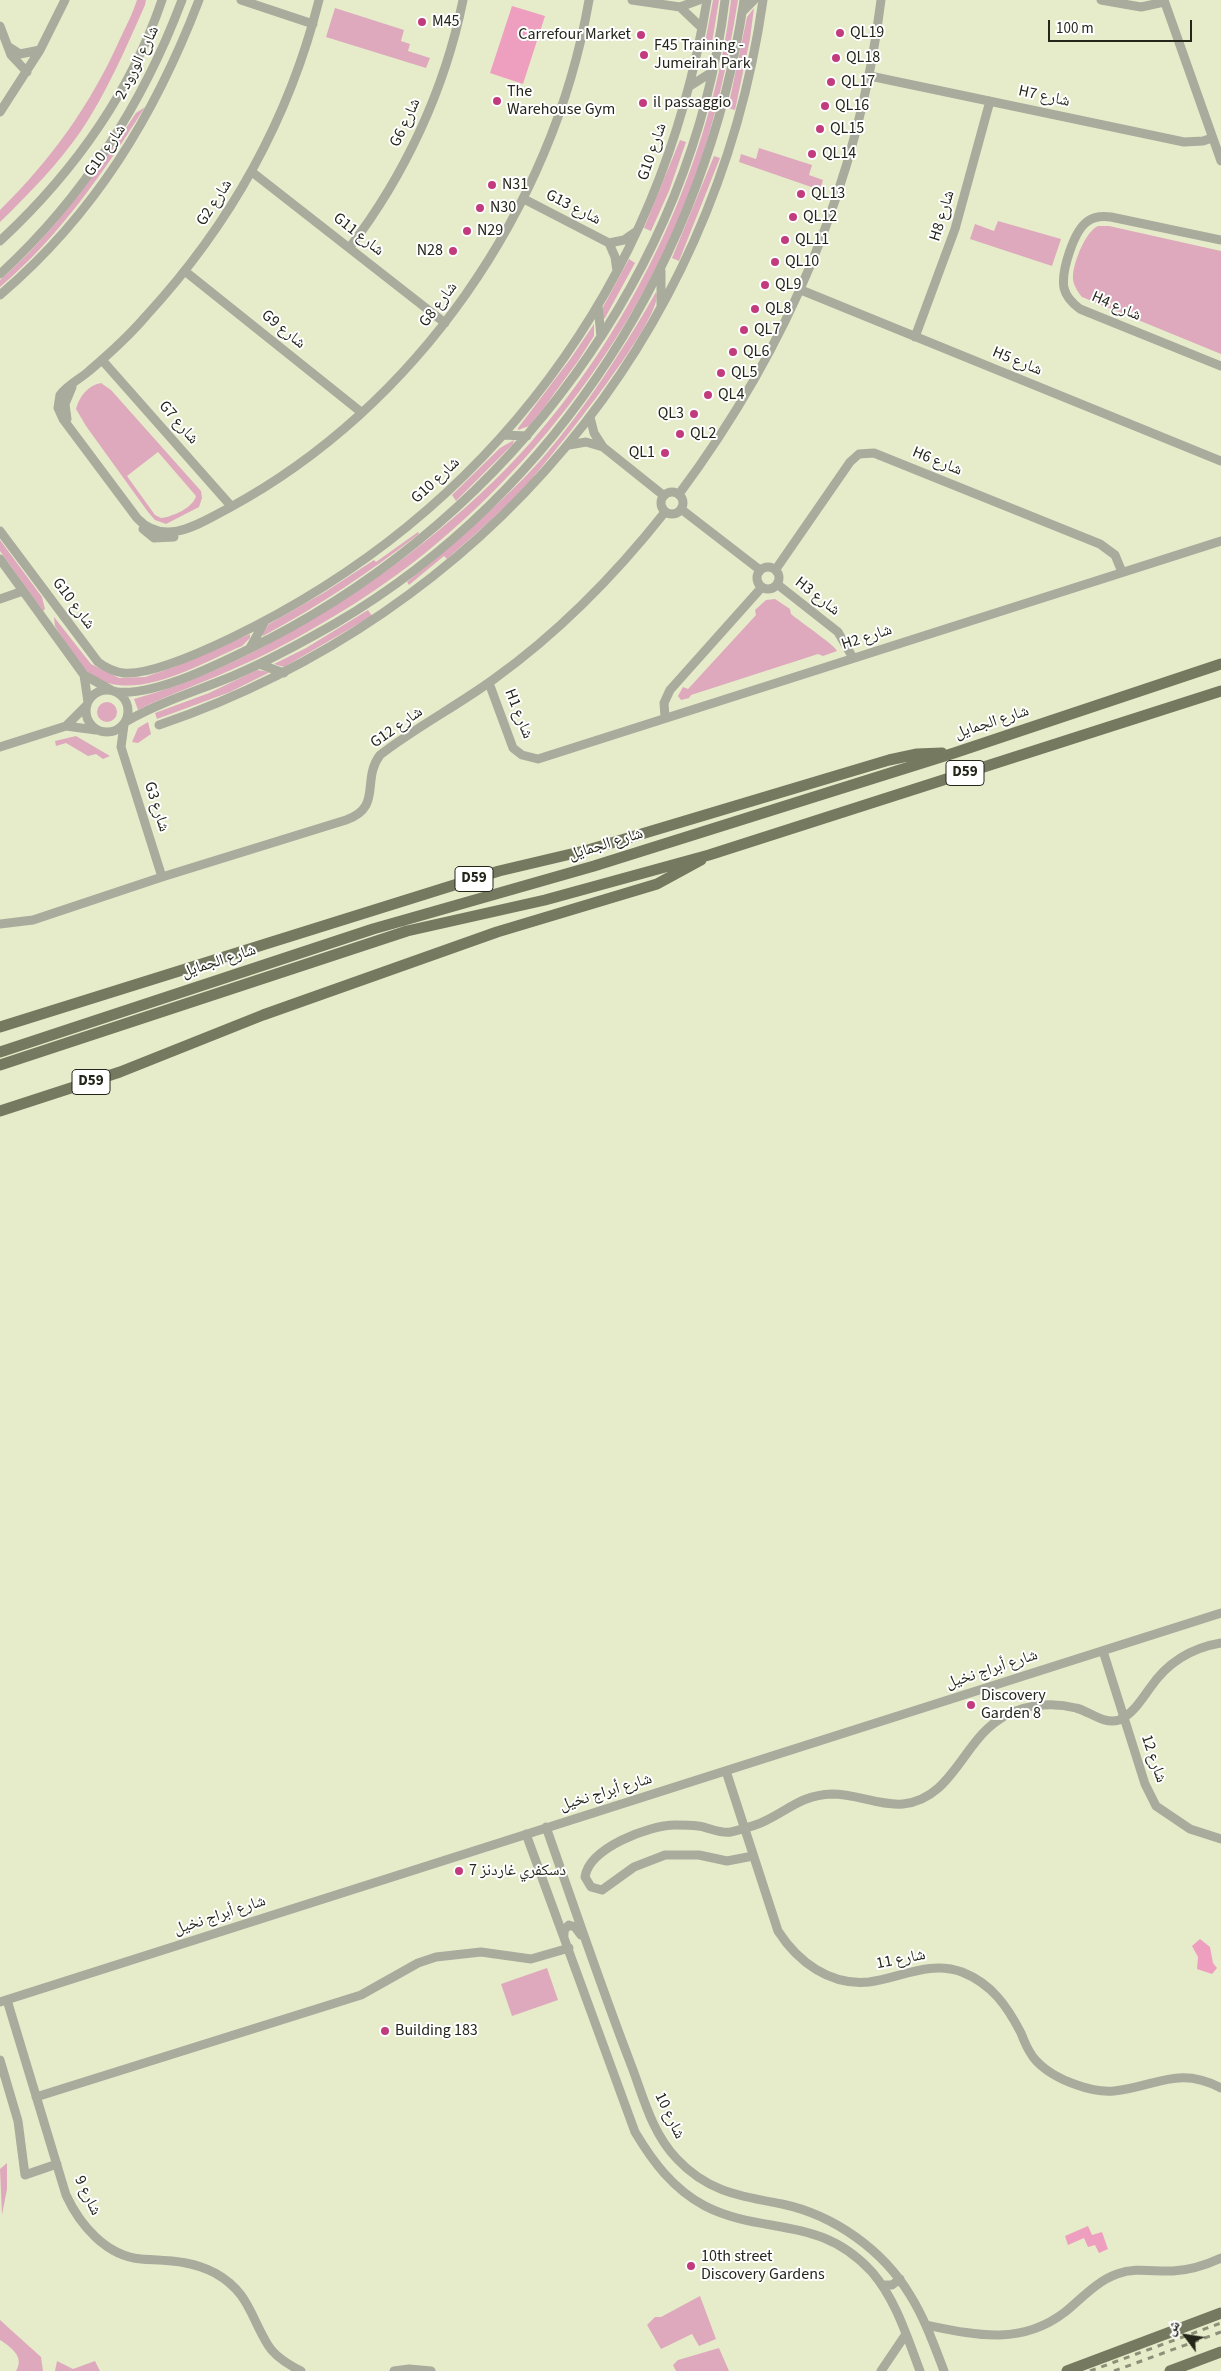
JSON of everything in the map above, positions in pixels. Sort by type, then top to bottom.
[{"type":"main road","name":"شارع الجمايل","points":[[0,1052],[404,919],[594,866],[954,753],[1221,664]]},
{"type":"main road","name":"شارع الجمايل","points":[[0,1065],[407,931],[545,900],[709,854],[1221,691]]},
{"type":"main road","name":"D59","points":[[0,1028],[499,871],[588,850],[889,760],[931,753],[954,753]]},
{"type":"main road","name":"D59","points":[[0,1111],[112,1075],[263,1015],[498,932],[657,884],[696,865],[709,854]]},
{"type":"main road","points":[[1067,2371],[1221,2313]]},
{"type":"main road","points":[[1170,2371],[1221,2352]]},
{"type":"street","points":[[0,112],[40,50],[65,0]]},
{"type":"street","name":"شارع الورود 2","points":[[0,241],[62,178],[95,133],[124,86],[162,0]]},
{"type":"street","name":"شارع الورود 2","points":[[0,274],[63,206],[112,141],[134,106],[168,36],[182,0]]},
{"type":"street","points":[[242,0],[313,24]]},
{"type":"street","name":"G2 شارع","points":[[185,530],[168,539],[154,538],[143,530],[137,518],[60,414],[58,401],[64,390],[102,360],[142,321],[186,272],[220,224],[252,172],[289,93],[320,0]]},
{"type":"street","name":"G6 شارع","points":[[350,247],[379,205],[411,150],[435,96],[448,60],[464,0]]},
{"type":"street","name":"G8 شارع","points":[[185,530],[231,506],[299,463],[361,412],[393,382],[445,323],[481,272],[524,199],[564,97],[589,0]]},
{"type":"street","points":[[632,0],[680,7],[699,0]]},
{"type":"street","name":"G10 شارع","points":[[0,530],[98,662],[110,670],[124,673],[137,672],[181,659],[224,641],[265,620],[342,576],[412,524],[450,491],[503,435],[553,372],[598,305],[639,230],[666,164],[690,86],[708,0]]},
{"type":"street","name":"G10 شارع","points":[[114,691],[135,692],[156,687],[250,648],[314,613],[390,563],[459,507],[527,436],[578,372],[601,337],[644,261],[665,216],[691,146],[712,72],[725,0]]},
{"type":"street","points":[[0,747],[66,726],[111,733],[156,706],[259,664],[337,622],[372,600],[437,551],[487,507],[543,448],[585,394],[632,321],[661,269],[690,204],[713,141],[728,86],[744,0]]},
{"type":"street","points":[[742,12],[754,0]]},
{"type":"street","points":[[159,725],[227,700],[284,673],[376,619],[442,571],[498,521],[568,445],[620,375],[661,308],[699,232],[728,156],[750,73],[762,0]]},
{"type":"street","points":[[679,494],[728,423],[753,382],[801,290],[839,190],[870,76],[880,0]]},
{"type":"street","points":[[1101,0],[1141,7],[1164,1],[1221,161]]},
{"type":"street","name":"G10 شارع","points":[[0,294],[47,249],[87,204],[126,151],[159,95],[201,1]]},
{"type":"street","points":[[680,7],[702,28]]},
{"type":"street","points":[[0,26],[11,55],[27,72]]},
{"type":"street","points":[[5,40],[12,50],[20,54],[40,50]]},
{"type":"street","points":[[690,86],[712,72]]},
{"type":"street","name":"H7 شارع","points":[[870,76],[1184,142],[1203,141],[1212,138]]},
{"type":"street","points":[[134,106],[159,95]]},
{"type":"street","name":"H8 شارع","points":[[915,337],[958,220],[990,101]]},
{"type":"street","name":"G11 شارع","points":[[252,172],[445,323]]},
{"type":"street","name":"G13 شارع","points":[[524,199],[609,243],[615,256],[617,271]]},
{"type":"street","name":"H4 شارع","points":[[1221,240],[1111,217],[1096,217],[1084,224],[1079,230],[1069,256],[1063,281],[1068,297],[1080,309],[1221,366]]},
{"type":"street","name":"G13 شارع","points":[[609,243],[624,240],[639,230]]},
{"type":"street","points":[[661,269],[661,308]]},
{"type":"street","name":"G9 شارع","points":[[186,272],[361,412]]},
{"type":"street","name":"H5 شارع","points":[[801,290],[1221,461]]},
{"type":"street","points":[[598,305],[601,337]]},
{"type":"street","name":"G7 شارع","points":[[102,360],[231,506]]},
{"type":"street","points":[[590,417],[594,433],[603,447],[663,495]]},
{"type":"street","points":[[503,435],[527,436]]},
{"type":"street","points":[[568,445],[586,442],[603,447]]},
{"type":"street","name":"H6 شارع","points":[[776,569],[850,462],[859,454],[874,453],[1100,544],[1115,555],[1122,572]]},
{"type":"street","points":[[672,491],[679,494],[683,502],[681,509],[674,514],[665,512],[660,503],[663,495],[672,491]]},
{"type":"street","points":[[681,509],[760,570]]},
{"type":"street","name":"G12 شارع","points":[[0,930],[16,928],[33,920],[162,877],[346,820],[358,814],[368,803],[371,770],[380,755],[489,683],[571,615],[623,561],[665,512]]},
{"type":"street","name":"H2 شارع","points":[[522,755],[538,758],[546,757],[665,717],[1221,541]]},
{"type":"street","points":[[0,559],[84,675],[114,691],[126,702],[129,708],[125,723]]},
{"type":"street","points":[[768,566],[776,569],[780,577],[777,584],[769,589],[762,587],[757,578],[760,570],[768,566]]},
{"type":"street","name":"H3 شارع","points":[[777,584],[838,632],[853,658]]},
{"type":"street","points":[[665,717],[664,703],[670,690],[762,587]]},
{"type":"street","points":[[0,599],[23,591]]},
{"type":"street","points":[[45,620],[50,614],[53,602]]},
{"type":"street","points":[[250,648],[265,620]]},
{"type":"street","points":[[259,664],[284,673]]},
{"type":"street","points":[[84,675],[88,720],[120,747]]},
{"type":"street","name":"H1 شارع","points":[[489,683],[513,748],[522,755]]},
{"type":"street","points":[[66,726],[97,692],[114,691]]},
{"type":"street","name":"G3 شارع","points":[[125,723],[120,747],[162,877]]},
{"type":"street","name":"G12 شارع","points":[[0,924],[33,920]]},
{"type":"street","name":"شارع أبراج نخيل","points":[[4,2001],[1221,1613]]},
{"type":"street","points":[[753,1856],[727,1860],[699,1855],[666,1855],[634,1867],[602,1890],[596,1890],[587,1883],[586,1871],[607,1850],[627,1837],[650,1828],[689,1825],[729,1832],[765,1821],[790,1805],[814,1796],[848,1796],[881,1804],[904,1804],[919,1800],[946,1782],[981,1735],[997,1721],[1016,1711],[1036,1705],[1057,1704],[1078,1708],[1110,1721],[1124,1717],[1138,1705],[1160,1674],[1174,1662],[1190,1652],[1221,1643]]},
{"type":"street","name":"شارع 12","points":[[1103,1651],[1145,1784],[1156,1806],[1190,1829],[1221,1838]]},
{"type":"street","name":"شارع 11","points":[[726,1771],[778,1931],[800,1959],[826,1975],[846,1980],[869,1982],[928,1968],[958,1971],[972,1976],[995,1993],[1011,2014],[1032,2056],[1060,2078],[1087,2088],[1113,2092],[1172,2076],[1204,2081],[1221,2088]]},
{"type":"street","name":"شارع 10","points":[[546,1827],[651,2120],[662,2140],[677,2160],[698,2177],[722,2191],[742,2198],[804,2210],[826,2219],[866,2245],[900,2279],[926,2325],[944,2371]]},
{"type":"street","points":[[526,1834],[635,2132],[652,2160],[665,2176],[705,2206],[733,2216],[793,2227],[821,2236],[857,2258],[882,2285],[893,2303],[920,2371]]},
{"type":"street","points":[[564,1935],[566,1927],[572,1926],[586,1943]]},
{"type":"street","points":[[36,2097],[361,1995],[410,1968],[436,1957],[481,1952],[531,1960],[568,1948]]},
{"type":"street","name":"شارع 9","points":[[4,2001],[74,2213],[86,2229],[99,2240],[128,2256],[182,2261],[216,2274],[242,2296],[268,2346],[284,2361],[301,2371]]},
{"type":"street","points":[[0,2060],[18,2121],[25,2175],[57,2164]]},
{"type":"street","points":[[926,2325],[980,2336],[1022,2333],[1042,2326],[1060,2316],[1102,2281],[1115,2274],[1138,2269],[1174,2271],[1198,2268],[1221,2258]]},
{"type":"street","points":[[882,2285],[892,2285],[900,2279]]},
{"type":"street","points":[[881,2371],[906,2334]]},
{"type":"street","points":[[895,2349],[910,2345]]},
{"type":"street","points":[[394,2371],[409,2369],[431,2371]]},
{"type":"shaded area","points":[[137,0],[146,0],[145,5],[116,70],[81,131],[53,167],[0,222],[0,210],[53,151],[83,108],[109,63]]},
{"type":"shaded area","points":[[713,0],[719,0],[711,49],[704,48]]},
{"type":"shaded area","points":[[731,0],[738,0],[730,46],[715,114],[694,181],[668,243],[637,304],[600,363],[558,420],[512,473],[462,522],[409,566],[354,604],[271,651],[138,710],[134,699],[198,677],[260,649],[330,608],[392,567],[480,494],[531,442],[569,395],[604,344],[636,291],[664,236],[707,120],[721,60]]},
{"type":"shaded area","points":[[512,6],[545,16],[523,84],[490,73]]},
{"type":"shaded area","points":[[335,8],[404,30],[401,41],[410,44],[408,51],[430,58],[426,68],[326,37]]},
{"type":"shaded area","points":[[754,8],[750,39],[735,110],[728,108],[747,17]]},
{"type":"shaded area","points":[[145,107],[79,203],[42,247],[0,287],[0,280],[20,262],[57,222],[106,158],[136,113]]},
{"type":"shaded area","points":[[680,140],[686,142],[669,191],[651,231],[644,228]]},
{"type":"shaded area","points":[[759,148],[812,165],[809,175],[823,180],[820,190],[739,162],[741,154],[756,159]]},
{"type":"shaded area","points":[[714,156],[720,158],[679,261],[672,258]]},
{"type":"shaded area","points":[[998,221],[1061,239],[1052,266],[970,239],[975,224],[994,231]]},
{"type":"shaded area","points":[[1098,226],[1109,226],[1221,251],[1221,354],[1082,297],[1074,284],[1074,269],[1085,240]]},
{"type":"shaded area","points":[[629,259],[635,263],[603,319],[603,307]]},
{"type":"shaded area","points":[[656,292],[655,305],[627,355],[531,480],[490,521],[447,559],[444,556],[409,585],[407,582],[524,478],[560,437],[595,389]]},
{"type":"shaded area","points":[[594,324],[594,336],[578,361],[529,426],[518,430],[518,428]]},
{"type":"shaded area","points":[[101,383],[111,390],[201,491],[202,498],[199,507],[166,524],[155,520],[148,512],[86,426],[76,409],[79,400],[85,392],[96,384]],"holes":[[[158,452],[196,496],[187,508],[171,516],[161,518],[155,515],[127,476]]]},
{"type":"shaded area","points":[[514,440],[513,444],[456,501],[452,495],[500,448]]},
{"type":"shaded area","points":[[418,532],[419,534],[401,548],[344,588],[263,636],[262,634],[269,624],[325,592],[374,560],[376,562]]},
{"type":"shaded area","points":[[0,540],[42,597],[45,609],[43,611],[0,551]]},
{"type":"shaded area","points":[[775,599],[790,609],[791,614],[837,651],[823,656],[818,654],[691,695],[689,698],[681,700],[678,696],[683,687],[688,689],[756,615],[755,610],[766,600]]},
{"type":"shaded area","points":[[368,610],[372,616],[284,667],[274,664],[306,648]]},
{"type":"shaded area","points":[[54,617],[91,664],[119,678],[145,677],[174,667],[250,634],[250,638],[242,646],[169,678],[130,686],[111,684],[88,673],[72,654],[55,626]]},
{"type":"shaded area","points":[[257,670],[270,672],[230,692],[157,719],[155,713],[209,693]]},
{"type":"shaded area","points":[[107,702],[114,705],[117,712],[114,719],[107,722],[100,719],[97,712],[100,705]]},
{"type":"shaded area","points":[[148,722],[151,734],[138,743],[132,742],[138,728]]},
{"type":"shaded area","points":[[76,736],[110,756],[103,759],[96,754],[88,756],[66,743],[56,746],[55,741]]},
{"type":"shaded area","points":[[1200,1939],[1210,1947],[1213,1963],[1217,1968],[1212,1974],[1197,1969],[1198,1957],[1192,1946]]},
{"type":"shaded area","points":[[547,1968],[558,2000],[512,2016],[501,1984]]},
{"type":"shaded area","points":[[7,2163],[7,2189],[2,2215],[0,2169]]},
{"type":"shaded area","points":[[1088,2226],[1092,2235],[1102,2232],[1108,2249],[1099,2253],[1095,2245],[1088,2247],[1084,2238],[1068,2245],[1065,2236]]},
{"type":"shaded area","points":[[700,2296],[716,2339],[699,2346],[692,2334],[661,2349],[647,2325],[655,2317],[661,2317]]},
{"type":"shaded area","points":[[0,2320],[41,2357],[43,2371],[16,2371],[19,2361],[18,2357],[12,2349],[0,2340]]},
{"type":"shaded area","points":[[719,2348],[729,2371],[676,2371],[673,2365],[678,2360]]},
{"type":"shaded area","points":[[57,2361],[73,2369],[95,2361],[100,2371],[55,2371]]},
{"type":"railway","points":[[1090,2371],[1221,2323]]},
{"type":"railway","points":[[1114,2371],[1221,2332]]},
{"type":"place","name":"M45","points":[[422,22]]},
{"type":"place","name":"QL19","points":[[840,33]]},
{"type":"place","name":"Carrefour Market","points":[[641,35]]},
{"type":"place","name":"F45 Training - Jumeirah Park","points":[[644,55]]},
{"type":"place","name":"QL18","points":[[836,58]]},
{"type":"place","name":"QL17","points":[[831,82]]},
{"type":"place","name":"The Warehouse Gym","points":[[497,101]]},
{"type":"place","name":"il passaggio","points":[[643,103]]},
{"type":"place","name":"QL16","points":[[825,106]]},
{"type":"place","name":"QL15","points":[[820,129]]},
{"type":"place","name":"QL14","points":[[812,154]]},
{"type":"place","name":"N31","points":[[492,185]]},
{"type":"place","name":"QL13","points":[[801,194]]},
{"type":"place","name":"N30","points":[[480,208]]},
{"type":"place","name":"QL12","points":[[793,217]]},
{"type":"place","name":"N29","points":[[467,231]]},
{"type":"place","name":"QL11","points":[[785,240]]},
{"type":"place","name":"N28","points":[[453,251]]},
{"type":"place","name":"QL10","points":[[775,262]]},
{"type":"place","name":"QL9","points":[[765,285]]},
{"type":"place","name":"QL8","points":[[755,309]]},
{"type":"place","name":"QL7","points":[[744,330]]},
{"type":"place","name":"QL6","points":[[733,352]]},
{"type":"place","name":"QL5","points":[[721,373]]},
{"type":"place","name":"QL4","points":[[708,395]]},
{"type":"place","name":"QL3","points":[[694,414]]},
{"type":"place","name":"QL2","points":[[680,434]]},
{"type":"place","name":"QL1","points":[[665,453]]},
{"type":"place","name":"Discovery Garden 8","points":[[971,1705]]},
{"type":"place","name":"دسكفري غاردنز 7","points":[[459,1871]]},
{"type":"place","name":"Building 183","points":[[385,2031]]},
{"type":"place","name":"10th street Discovery Gardens","points":[[691,2266]]}]
